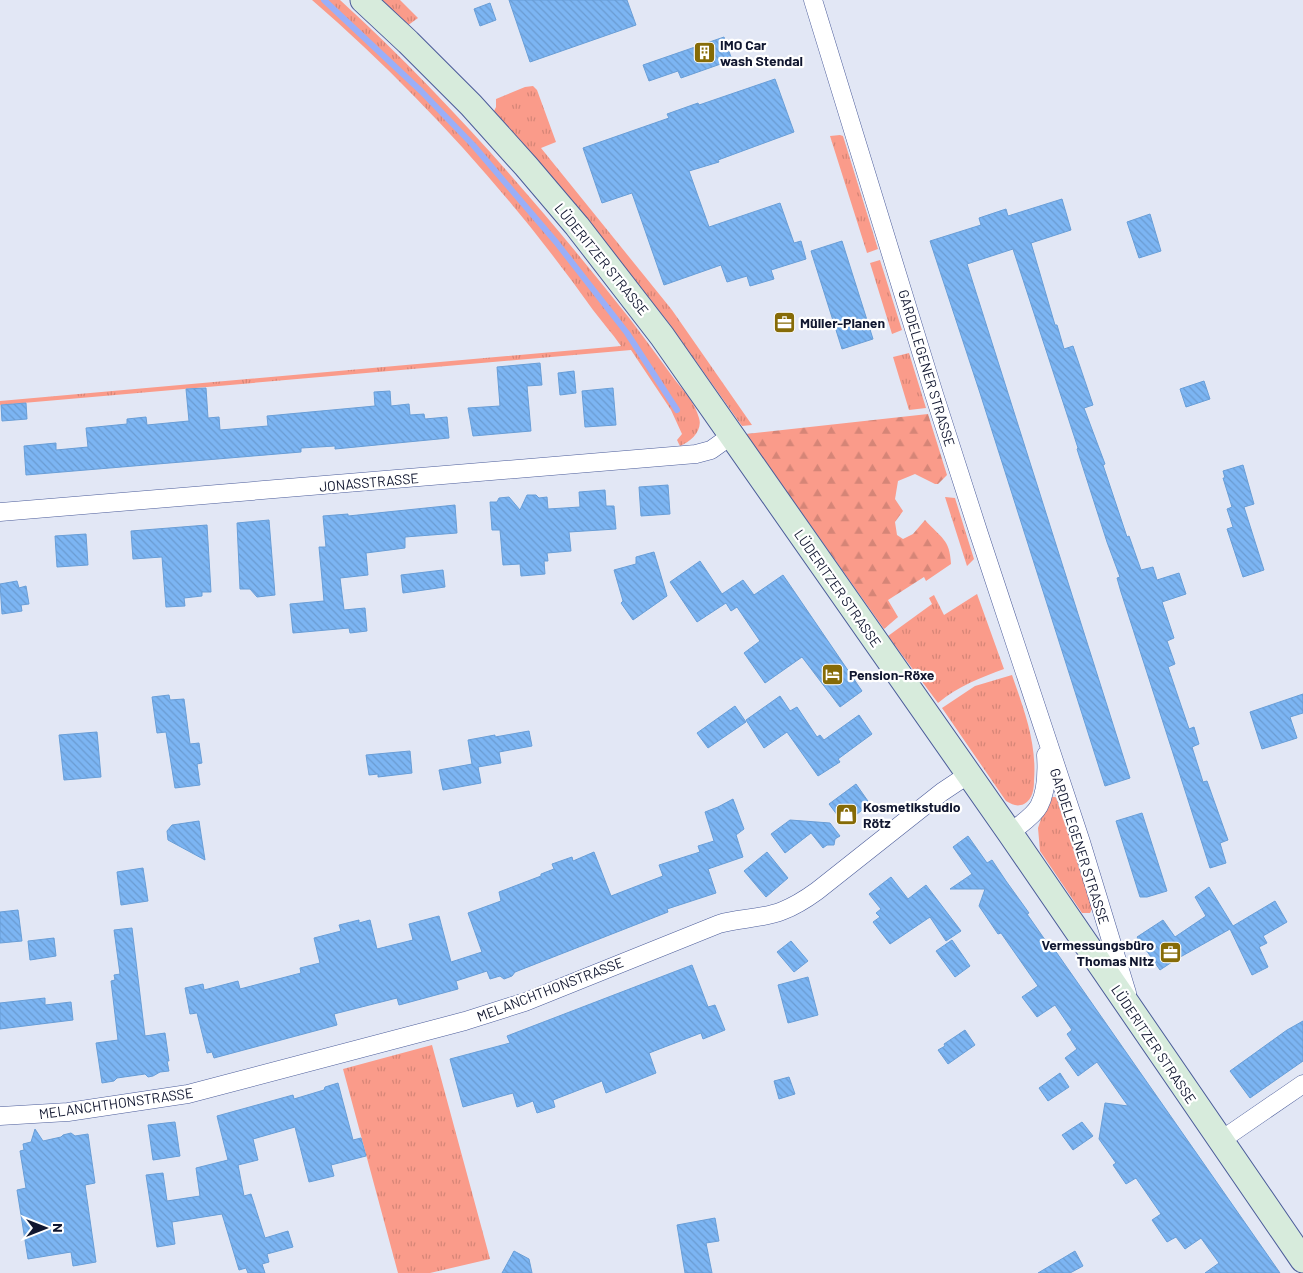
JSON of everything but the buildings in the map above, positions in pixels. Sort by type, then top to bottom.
[{"type":"main road","name":"LÜDERITZER STRASSE","points":[[363,0],[408,42],[471,106],[526,166],[577,226],[662,336],[1010,833],[1303,1260]]},
{"type":"street","name":"GARDELEGENER STRASSE","points":[[813,0],[937,403],[1081,842],[1134,1014]]},
{"type":"street","name":"JONASSTRASSE","points":[[0,512],[696,454],[711,450],[732,435]]},
{"type":"street","name":"GARDELEGENER STRASSE","points":[[1010,833],[1039,806],[1046,782],[1044,734]]},
{"type":"street","name":"MELANCHTHONSTRASSE","points":[[0,1116],[68,1112],[188,1094],[473,1019],[525,1002],[719,924],[780,912],[798,904],[817,891],[942,792],[968,774]]},
{"type":"street","points":[[1220,1141],[1303,1084]]},
{"type":"green space","points":[[312,0],[340,0],[418,75],[527,194],[630,319],[689,398],[695,407],[700,422],[698,431],[692,439],[680,446],[677,440],[682,434],[671,410],[631,350],[0,405],[0,401],[621,346],[530,226],[462,146],[389,71]]},
{"type":"green space","points":[[380,0],[400,0],[418,18],[407,26]]},
{"type":"green space","points":[[533,86],[537,90],[556,142],[541,148],[672,310],[752,425],[742,426],[668,322],[601,238],[493,113],[496,107],[496,99],[525,87]]},
{"type":"green space","points":[[830,136],[843,136],[878,249],[867,253]]},
{"type":"green space","points":[[880,260],[902,330],[892,334],[870,263]]},
{"type":"green space","points":[[909,353],[926,408],[909,410],[893,357]]},
{"type":"green space","points":[[928,414],[947,475],[938,484],[915,474],[898,481],[895,499],[903,511],[895,522],[897,535],[903,539],[913,534],[925,520],[947,544],[951,564],[926,581],[924,577],[888,600],[898,617],[884,629],[746,434]]},
{"type":"green space","points":[[945,497],[955,498],[974,559],[967,566]]},
{"type":"green space","points":[[977,594],[1004,669],[961,687],[938,703],[888,636],[932,604],[929,598],[934,595],[944,615]]},
{"type":"green space","points":[[1012,675],[1029,727],[1034,753],[1034,787],[1032,794],[1027,802],[1019,805],[1006,801],[942,708],[975,686]]},
{"type":"green space","points":[[1051,797],[1059,799],[1092,909],[1090,913],[1082,913],[1040,851],[1038,828],[1046,804]]},
{"type":"green space","points":[[432,1045],[490,1259],[430,1273],[398,1273],[343,1069]]},
{"type":"waterway","points":[[324,0],[421,91],[473,145],[556,242],[627,333],[677,410]]},
{"type":"place","name":"IMO Car wash Stendal","points":[[704,52]]},
{"type":"place","name":"Müller-Planen","points":[[784,322]]},
{"type":"place","name":"Pension-Röxe","points":[[833,674]]},
{"type":"place","name":"Kosmetikstudio Rötz","points":[[847,814]]},
{"type":"place","name":"Vermessungsbüro Thomas Nitz","points":[[1170,952]]}]
